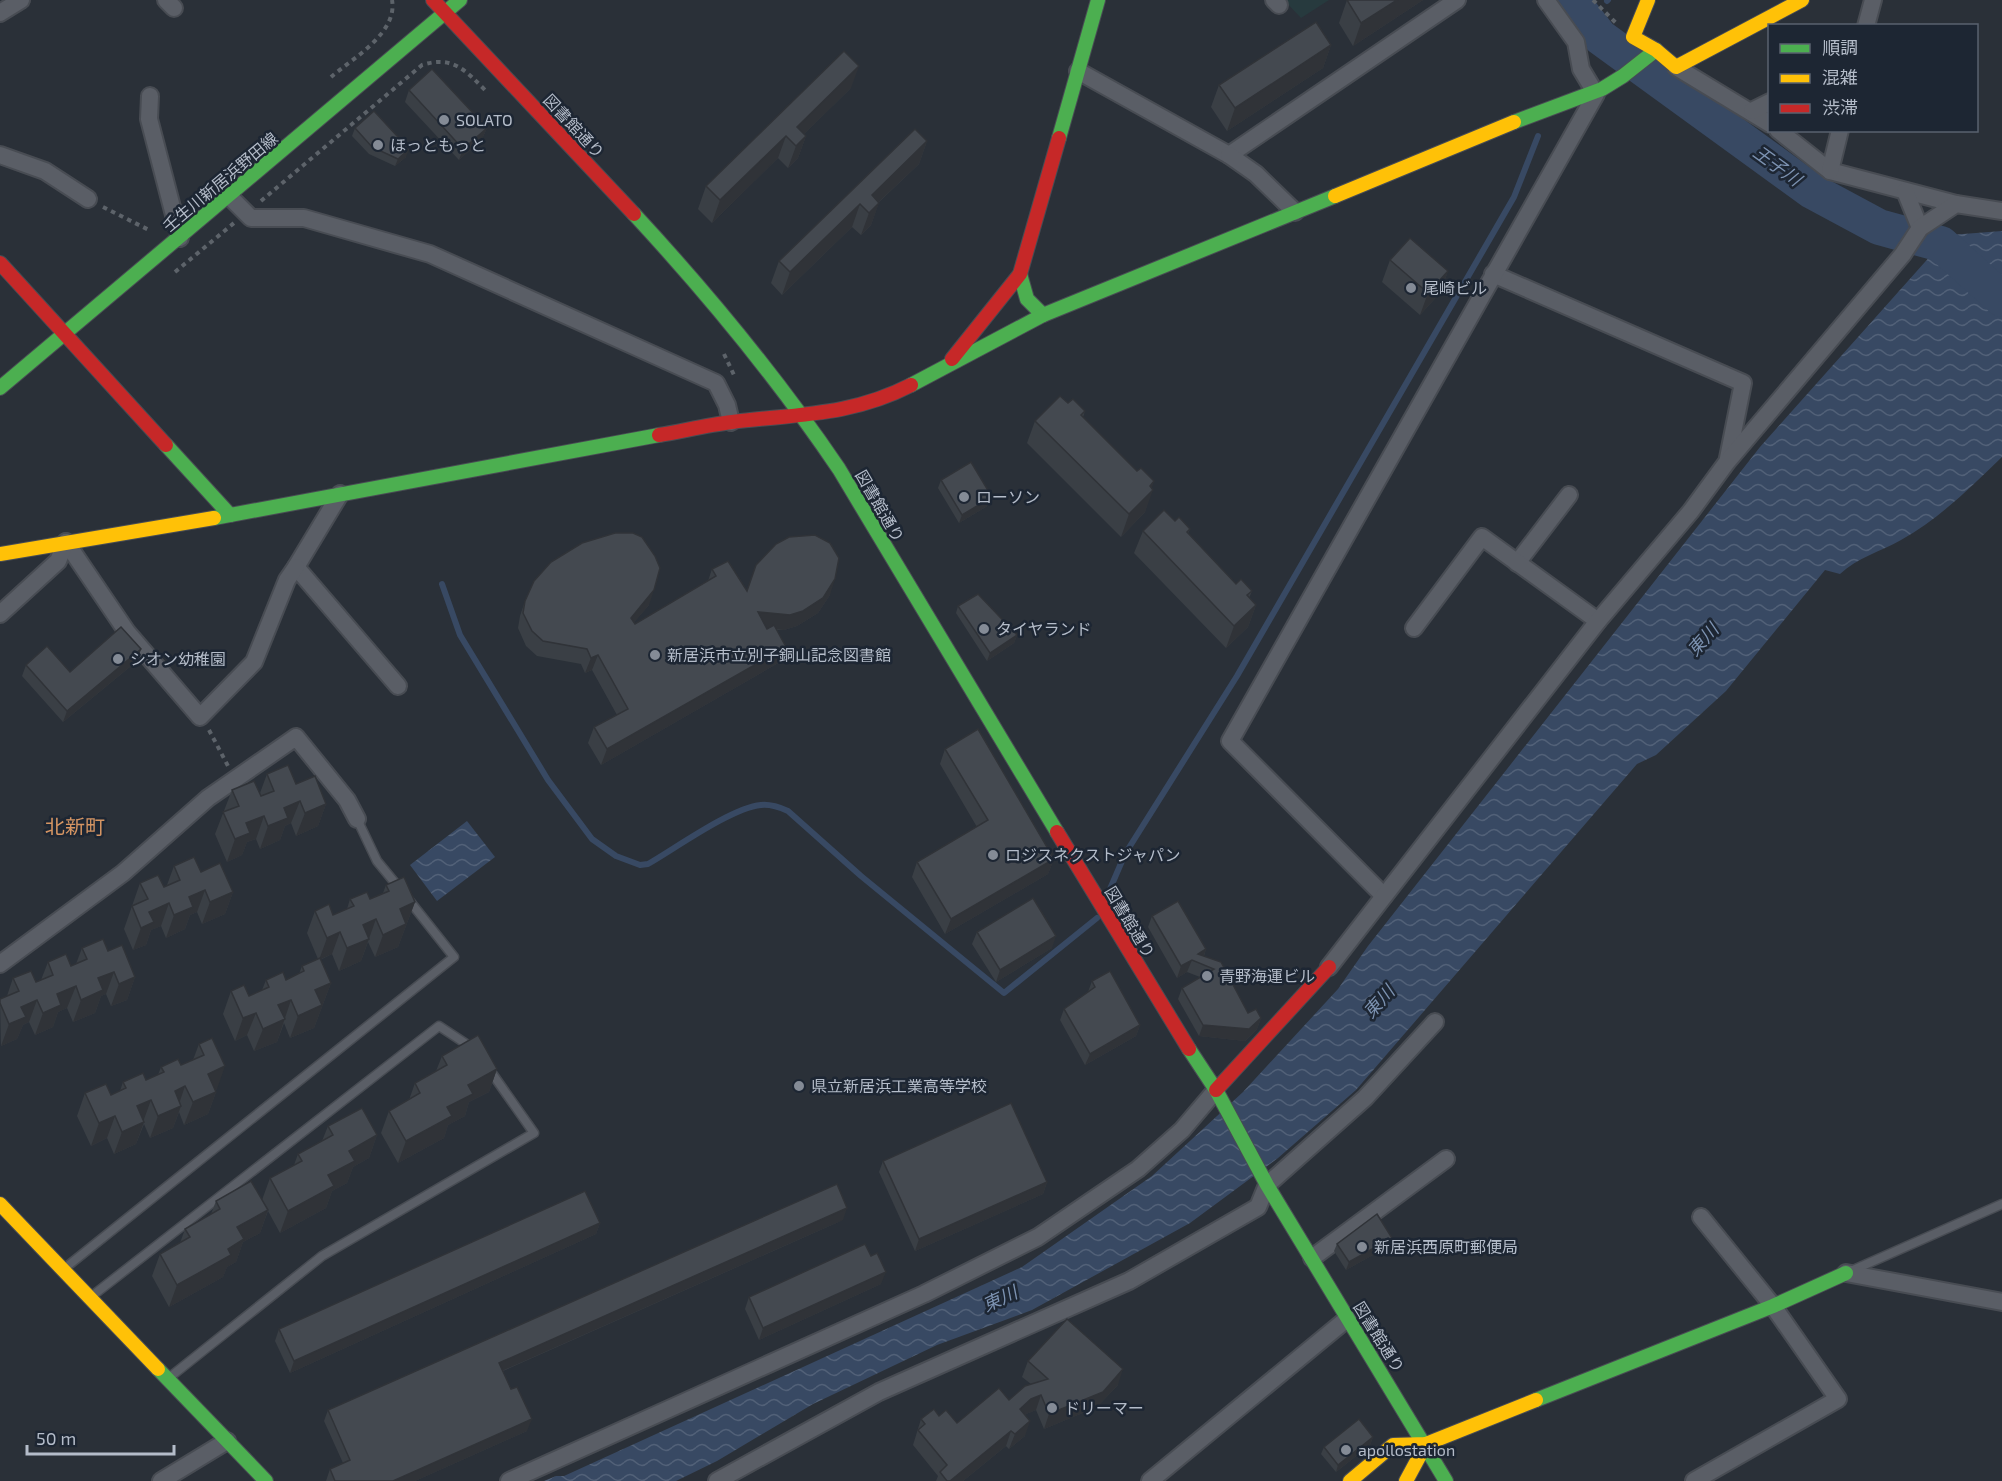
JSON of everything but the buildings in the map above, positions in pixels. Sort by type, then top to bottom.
[{"type":"street","points":[[0,14],[21,0]]},
{"type":"street","name":"図書館通り","points":[[433,0],[687,272],[804,417],[839,469],[1133,959],[1216,1090],[1268,1185],[1426,1444],[1446,1481]]},
{"type":"street","name":"壬生川新居浜野田線","points":[[0,388],[460,0]]},
{"type":"street","points":[[946,366],[1020,274],[1098,0]]},
{"type":"street","points":[[1229,155],[1457,0]]},
{"type":"street","points":[[1546,0],[1576,42],[1581,69],[1596,94]]},
{"type":"street","points":[[1648,0],[1633,37],[1656,50],[1676,67],[1768,123]]},
{"type":"street","points":[[1676,67],[1802,0]]},
{"type":"street","points":[[1867,24],[1873,0]]},
{"type":"street","points":[[0,554],[230,515],[731,422],[804,417],[884,399],[1043,315],[1562,103],[1596,94],[1622,79],[1656,50]]},
{"type":"street","points":[[1078,70],[1229,155],[1256,174],[1295,212]]},
{"type":"street","points":[[1384,897],[1230,741],[1596,94]]},
{"type":"street","points":[[150,96],[149,119],[180,238]]},
{"type":"street","points":[[1752,111],[1768,103]]},
{"type":"street","points":[[1781,132],[1830,171],[1956,204],[2002,211]]},
{"type":"street","points":[[1830,171],[1840,132]]},
{"type":"street","points":[[0,155],[45,171],[88,199]]},
{"type":"street","points":[[1905,190],[1920,228]]},
{"type":"street","points":[[229,196],[251,218],[304,218],[430,254],[716,383],[727,405],[731,422]]},
{"type":"street","points":[[509,1481],[924,1294],[1038,1237],[1138,1169],[1182,1130],[1329,967],[1598,621],[1691,511],[1727,462],[1903,254],[1920,228],[1956,204]]},
{"type":"street","points":[[0,263],[230,515]]},
{"type":"street","points":[[1020,274],[1027,299],[1043,315]]},
{"type":"street","points":[[1493,274],[1743,383],[1727,462]]},
{"type":"street","points":[[66,542],[127,632],[200,717],[254,662],[287,580],[340,494]]},
{"type":"street","points":[[1517,563],[1569,495]]},
{"type":"street","points":[[1414,628],[1482,537],[1598,621]]},
{"type":"street","points":[[0,614],[58,561],[66,542]]},
{"type":"street","points":[[296,567],[398,686]]},
{"type":"street","points":[[0,964],[123,873],[208,798],[296,737],[347,800],[357,819]]},
{"type":"street","points":[[717,1481],[879,1392],[1130,1281],[1258,1208],[1268,1185],[1365,1098],[1435,1022]]},
{"type":"street","points":[[1312,1258],[1446,1159]]},
{"type":"street","points":[[0,1204],[266,1481]]},
{"type":"street","points":[[1694,1481],[1838,1398],[1773,1306],[1701,1217]]},
{"type":"street","points":[[1350,1481],[1393,1444],[1426,1444],[1773,1306],[1846,1273],[2002,1302]]},
{"type":"street","points":[[1150,1481],[1348,1317]]},
{"type":"street","points":[[161,1481],[227,1441]]},
{"type":"street","points":[[1406,1481],[1426,1444]]},
{"type":"lane","points":[[63,1270],[454,957],[377,861],[357,819]]},
{"type":"lane","points":[[89,1298],[439,1026],[472,1046],[479,1056]]},
{"type":"lane","points":[[168,1379],[322,1256],[534,1133],[486,1066]]},
{"type":"lane","points":[[1846,1273],[2002,1204]]},
{"type":"path","points":[[1593,0],[1633,37]]},
{"type":"path","points":[[172,274],[422,65],[437,60],[462,68],[493,98]]},
{"type":"path","points":[[88,199],[151,231]]},
{"type":"path","points":[[722,350],[735,377],[727,405]]},
{"type":"path","points":[[200,717],[216,739],[234,781]]},
{"type":"green space","points":[[1284,0],[1329,0],[1301,18]]},
{"type":"water","name":"東川","points":[[2002,231],[2002,457],[1954,502],[1915,531],[1862,559],[1840,574],[1825,570],[1726,691],[1656,755],[1637,764],[1356,1090],[1278,1158],[1190,1223],[1032,1310],[937,1345],[813,1404],[717,1461],[676,1481],[544,1481],[556,1476],[564,1476],[1022,1267],[1152,1176],[1243,1092],[1338,989],[1368,946],[1760,447],[1941,244],[1950,235]]},
{"type":"water","points":[[467,821],[495,857],[437,901],[410,865]]},
{"type":"waterway","name":"王子川","points":[[1571,0],[1600,37],[1812,191],[1879,227],[1941,244],[2002,299]]},
{"type":"waterway","points":[[1600,37],[1603,23]]},
{"type":"waterway","points":[[1110,889],[1125,854],[1237,676],[1514,197],[1538,136]]},
{"type":"waterway","points":[[442,584],[460,635],[548,780],[592,839],[616,856],[640,865],[648,864],[735,813],[761,805],[778,807],[788,811],[861,876],[1004,993],[1097,918]]},
{"type":"traffic: fast","points":[[0,388],[460,0]]},
{"type":"traffic: fast","points":[[1059,138],[1098,0]]},
{"type":"traffic: fast","points":[[1514,122],[1602,89],[1656,50]]},
{"type":"traffic: fast","points":[[911,385],[1043,315],[1335,196]]},
{"type":"traffic: fast","points":[[634,214],[741,338],[816,435],[839,469],[1057,832]]},
{"type":"traffic: fast","points":[[1020,274],[1027,299],[1043,315]]},
{"type":"traffic: fast","points":[[214,518],[659,435]]},
{"type":"traffic: fast","points":[[166,445],[230,515]]},
{"type":"traffic: fast","points":[[1189,1049],[1216,1090],[1267,1185],[1446,1481]]},
{"type":"traffic: fast","points":[[1536,1400],[1773,1306],[1846,1273]]},
{"type":"traffic: fast","points":[[158,1369],[266,1481]]},
{"type":"traffic: slow","points":[[1648,0],[1633,37],[1656,50],[1676,67],[1802,0]]},
{"type":"traffic: slow","points":[[1335,196],[1514,122]]},
{"type":"traffic: slow","points":[[0,554],[214,518]]},
{"type":"traffic: slow","points":[[0,1204],[158,1369]]},
{"type":"traffic: slow","points":[[1350,1481],[1393,1445],[1426,1444],[1536,1400]]},
{"type":"traffic: slow","points":[[1406,1481],[1426,1444]]},
{"type":"traffic: jam","points":[[433,0],[634,214]]},
{"type":"traffic: jam","points":[[952,359],[1020,274],[1059,138]]},
{"type":"traffic: jam","points":[[0,263],[166,445]]},
{"type":"traffic: jam","points":[[659,435],[723,423],[845,408],[867,403],[911,385]]},
{"type":"traffic: jam","points":[[1057,832],[1189,1049]]},
{"type":"traffic: jam","points":[[1216,1090],[1329,967]]},
{"type":"place","name":"SOLATO","points":[[444,120]]},
{"type":"place","name":"ほっともっと","points":[[378,145]]},
{"type":"place","name":"尾崎ビル","points":[[1411,288]]},
{"type":"place","name":"ローソン","points":[[964,497]]},
{"type":"place","name":"タイヤランド","points":[[984,629]]},
{"type":"place","name":"新居浜市立別子銅山記念図書館","points":[[655,655]]},
{"type":"place","name":"シオン幼稚園","points":[[118,659]]},
{"type":"place","name":"ロジスネクストジャパン","points":[[993,855]]},
{"type":"place","name":"青野海運ビル","points":[[1207,976]]},
{"type":"place","name":"県立新居浜工業高等学校","points":[[799,1086]]},
{"type":"place","name":"新居浜西原町郵便局","points":[[1362,1247]]},
{"type":"place","name":"ドリーマー","points":[[1052,1408]]},
{"type":"place","name":"apollostation","points":[[1346,1450]]},
{"type":"district","name":"北新町","points":[[75,827]]}]
